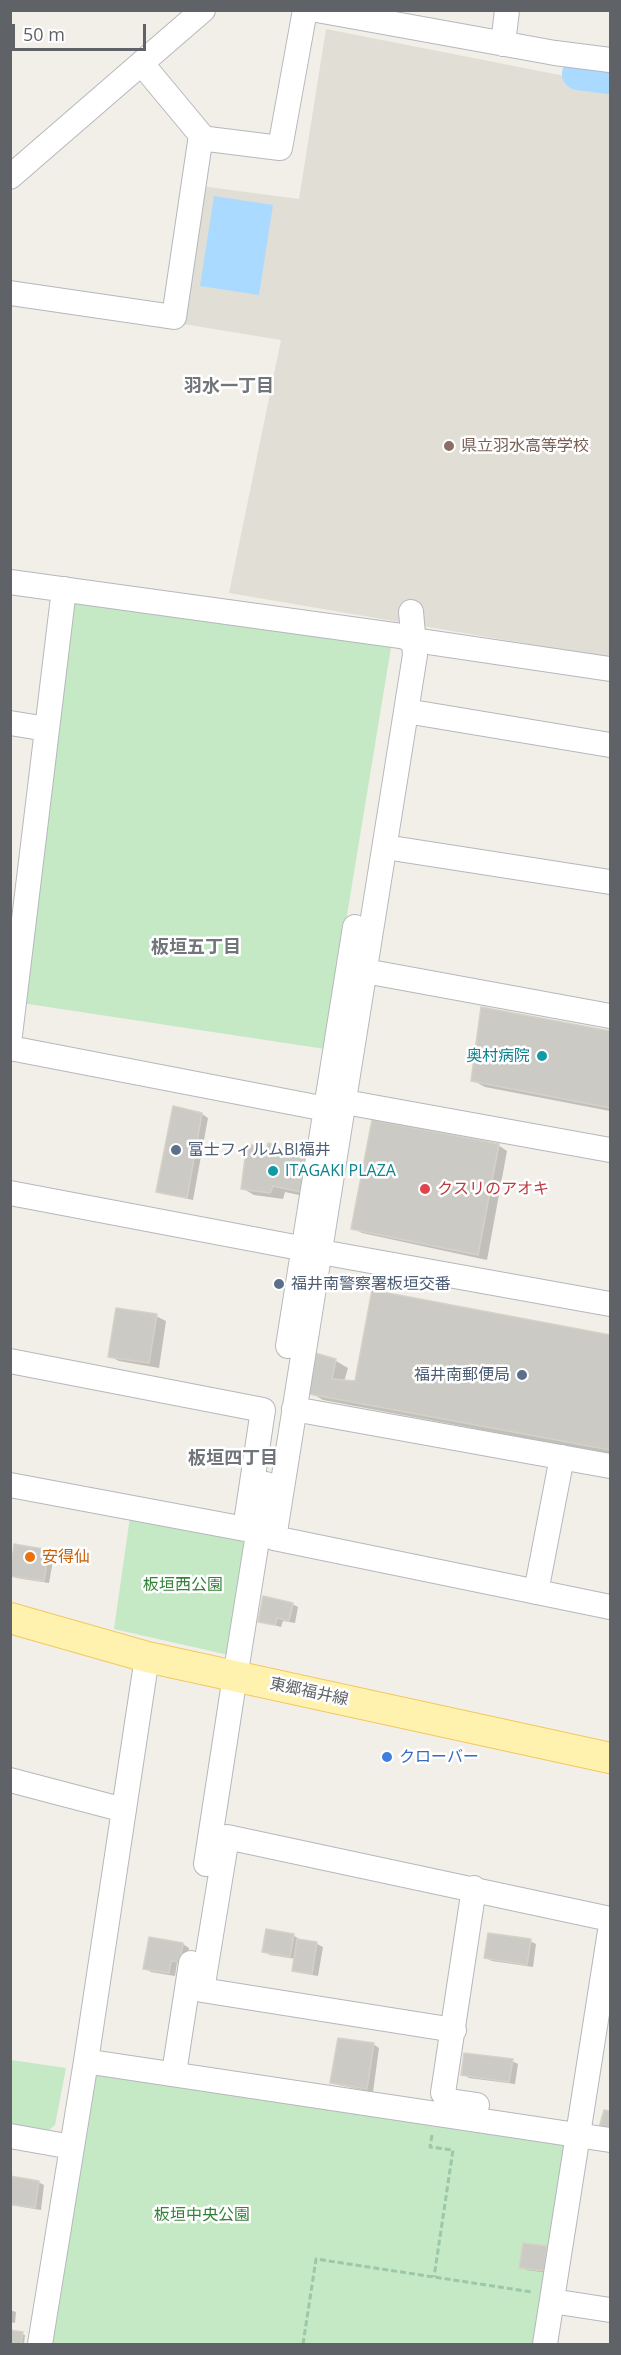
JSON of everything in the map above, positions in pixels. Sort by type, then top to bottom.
[{"type":"main road","name":"東郷福井線","points":[[10,1618],[147,1657],[610,1758]]},
{"type":"street","points":[[10,177],[203,10]]},
{"type":"street","points":[[200,138],[280,148],[305,10]]},
{"type":"street","points":[[317,10],[555,54],[610,60]]},
{"type":"street","points":[[503,44],[507,10]]},
{"type":"street","points":[[10,293],[174,317],[201,135],[142,64]]},
{"type":"street","points":[[10,582],[610,669]]},
{"type":"street","points":[[11,1028],[64,589]]},
{"type":"street","points":[[174,2073],[235,1677],[336,1105],[411,612]]},
{"type":"street","points":[[336,1105],[365,971],[415,655],[407,638]]},
{"type":"street","points":[[406,711],[610,745]]},
{"type":"street","points":[[10,723],[47,729]]},
{"type":"street","points":[[385,847],[610,882]]},
{"type":"street","points":[[365,971],[610,1016]]},
{"type":"street","points":[[10,1048],[610,1150]]},
{"type":"street","points":[[10,1192],[312,1251],[610,1305]]},
{"type":"street","points":[[312,1251],[294,1409],[274,1538],[610,1607]]},
{"type":"street","points":[[10,1361],[263,1410],[245,1529],[10,1485]]},
{"type":"street","points":[[294,1409],[610,1466]]},
{"type":"street","points":[[536,1592],[562,1457]]},
{"type":"street","points":[[40,2344],[147,1657]]},
{"type":"street","points":[[10,1780],[124,1810]]},
{"type":"street","points":[[454,2030],[202,1990],[227,1837],[474,1888],[610,1919]]},
{"type":"street","points":[[474,1888],[443,2093],[450,2101],[579,2127],[610,2140]]},
{"type":"street","points":[[545,2344],[543,2297],[579,2127],[610,1930]]},
{"type":"street","points":[[92,2062],[435,2113],[579,2127]]},
{"type":"street","points":[[10,2136],[72,2147]]},
{"type":"street","points":[[543,2297],[610,2310]]},
{"type":"path","points":[[434,2277],[453,2150],[430,2146],[435,2113]]},
{"type":"path","points":[[303,2344],[316,2259],[543,2297]]},
{"type":"shaded area","points":[[326,29],[610,83],[610,658],[229,593],[281,340],[177,323],[201,186],[299,199]]},
{"type":"green space","points":[[64,589],[393,635],[325,1049],[15,1002]]},
{"type":"green space","name":"板垣西公園","points":[[130,1517],[251,1540],[233,1656],[114,1629]]},
{"type":"green space","points":[[11,2060],[66,2068],[55,2125],[48,2131],[11,2123]]},
{"type":"green space","name":"板垣中央公園","points":[[95,2068],[570,2141],[538,2344],[48,2344]]},
{"type":"water","points":[[214,196],[273,205],[259,295],[200,286]]},
{"type":"building","name":"奥村病院","points":[[481,1007],[610,1031],[610,1108],[471,1081]]},
{"type":"building","points":[[173,1106],[202,1113],[187,1198],[156,1192]]},
{"type":"building","points":[[372,1120],[499,1144],[478,1255],[351,1229]]},
{"type":"building","name":"ITAGAKI PLAZA","points":[[247,1143],[266,1151],[268,1143],[305,1157],[301,1192],[273,1186],[270,1193],[241,1189]]},
{"type":"building","points":[[372,1290],[610,1335],[610,1450],[309,1394],[315,1353],[336,1359],[332,1379],[355,1381]]},
{"type":"building","points":[[116,1308],[157,1314],[149,1363],[108,1357]]},
{"type":"building","name":"安得仙","points":[[14,1544],[49,1550],[44,1581],[10,1576]]},
{"type":"building","points":[[263,1596],[293,1603],[289,1621],[277,1618],[275,1625],[258,1622]]},
{"type":"building","points":[[266,1929],[294,1934],[290,1957],[262,1952]]},
{"type":"building","points":[[488,1933],[531,1939],[527,1965],[484,1958]]},
{"type":"building","points":[[149,1937],[183,1943],[180,1962],[171,1961],[169,1973],[143,1969]]},
{"type":"building","points":[[297,1939],[317,1942],[312,1974],[292,1971]]},
{"type":"building","points":[[338,2038],[374,2043],[367,2089],[330,2083]]},
{"type":"building","points":[[464,2053],[513,2059],[509,2082],[461,2075]]},
{"type":"building","points":[[604,2110],[610,2111],[610,2130],[599,2128]]},
{"type":"building","points":[[10,2176],[39,2181],[35,2208],[10,2204]]},
{"type":"building","points":[[523,2243],[547,2246],[544,2271],[519,2268]]},
{"type":"building","points":[[10,2330],[23,2332],[21,2344],[10,2344]]},
{"type":"waterway","points":[[578,74],[610,78]]},
{"type":"place","name":"県立羽水高等学校","points":[[449,446]]},
{"type":"place","name":"奥村病院","points":[[542,1056]]},
{"type":"place","name":"富士フィルムBI福井","points":[[176,1150]]},
{"type":"place","name":"ITAGAKI PLAZA","points":[[273,1171]]},
{"type":"place","name":"クスリのアオキ","points":[[425,1189]]},
{"type":"place","name":"福井南警察署板垣交番","points":[[279,1284]]},
{"type":"place","name":"福井南郵便局","points":[[522,1375]]},
{"type":"place","name":"安得仙","points":[[30,1557]]},
{"type":"place","name":"クローバー","points":[[387,1757]]},
{"type":"district","name":"羽水一丁目","points":[[229,387]]},
{"type":"district","name":"板垣五丁目","points":[[196,948]]},
{"type":"district","name":"板垣四丁目","points":[[233,1459]]}]
